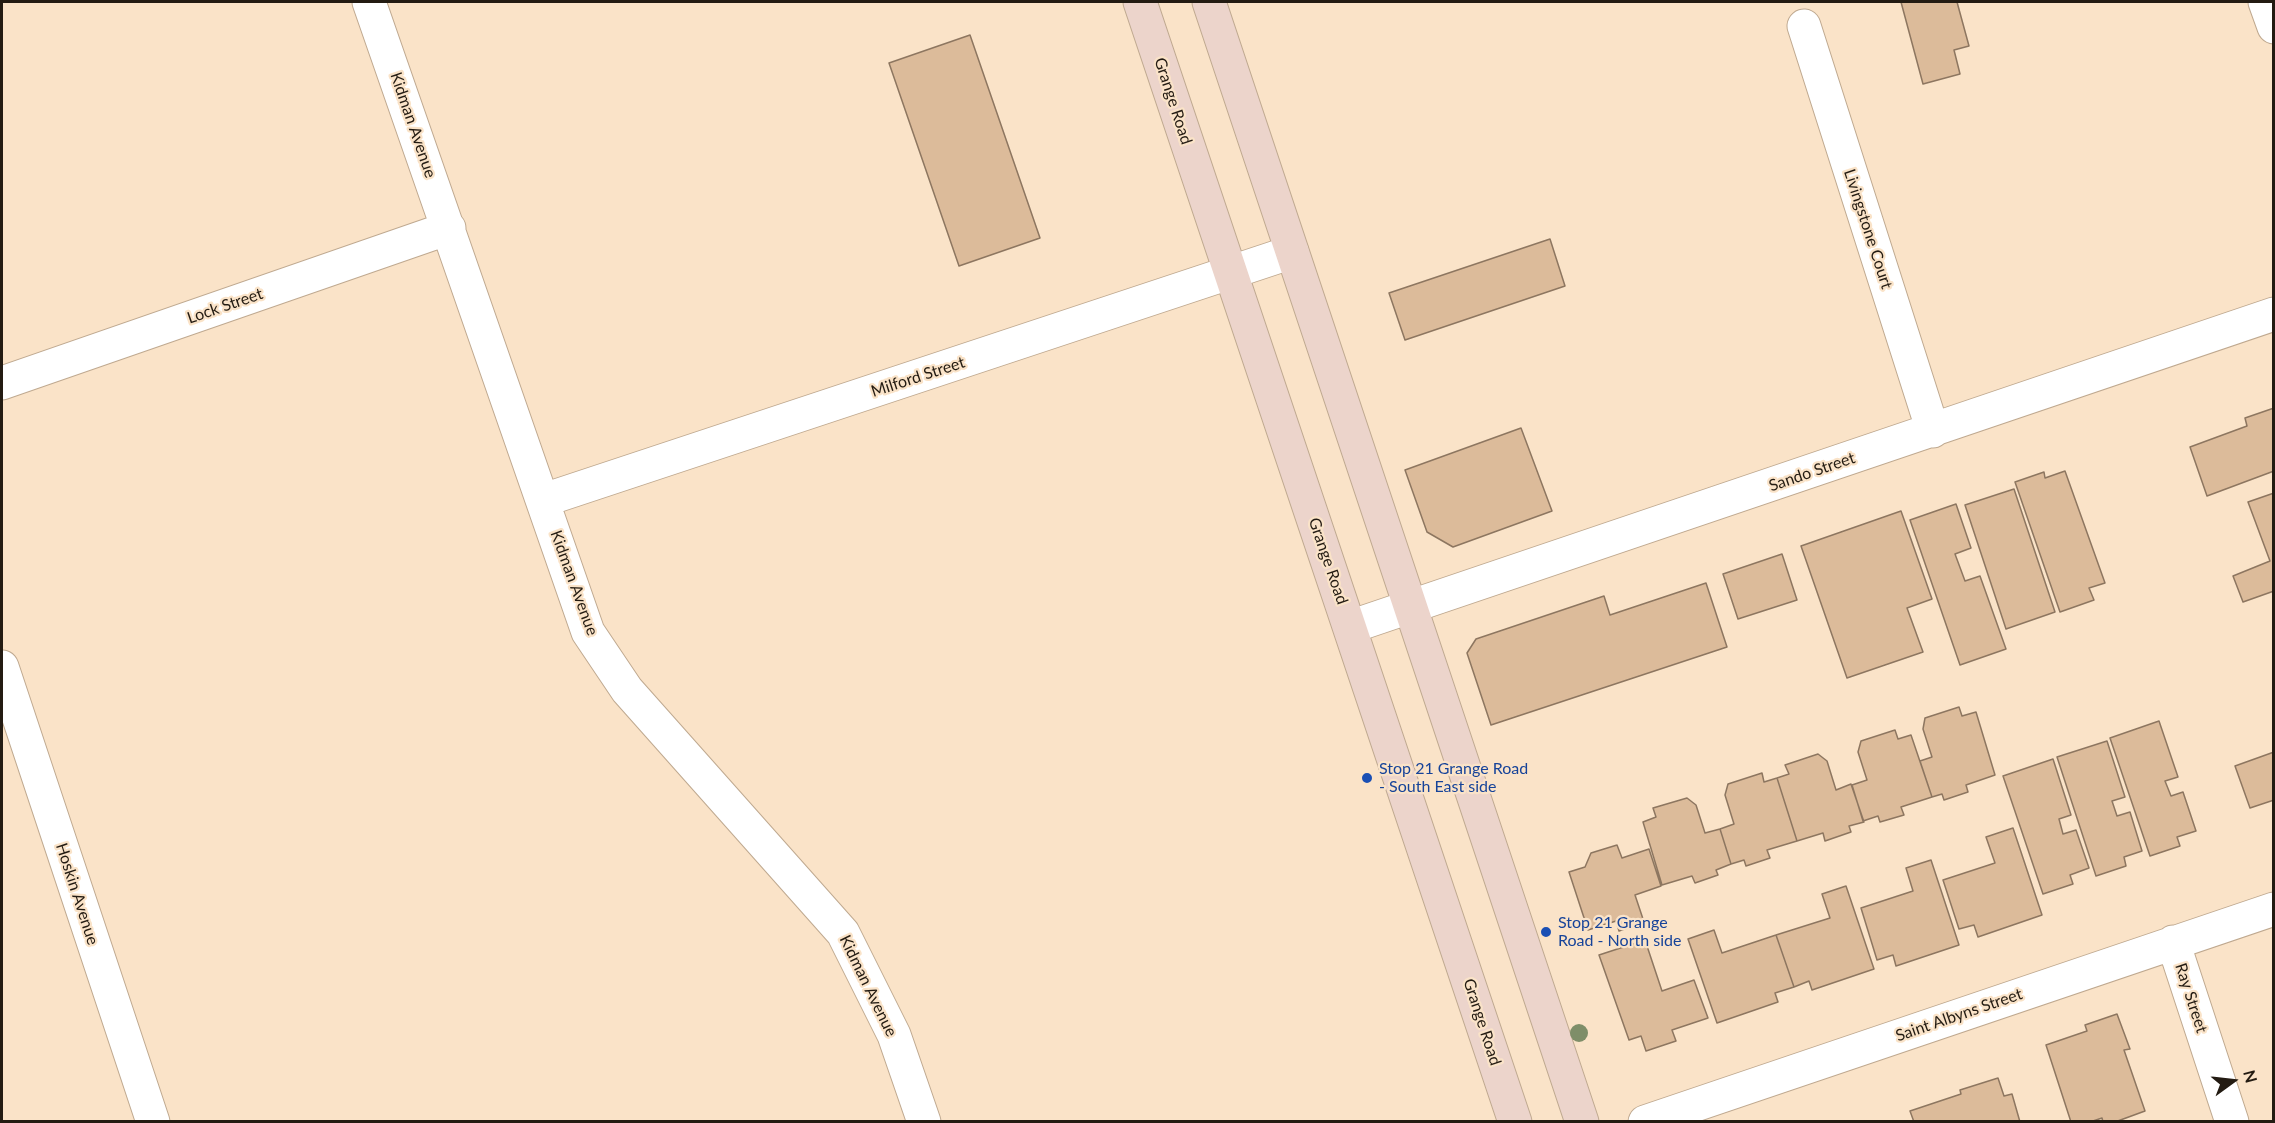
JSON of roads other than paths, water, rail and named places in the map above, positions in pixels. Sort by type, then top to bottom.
[{"type":"main road","name":"Grange Road","points":[[1140,2],[1515,1122]]},
{"type":"main road","points":[[1209,2],[1582,1122]]},
{"type":"street","name":"Kidman Avenue","points":[[371,2],[588,632],[627,690],[843,933],[894,1035],[924,1122]]},
{"type":"street","points":[[2265,2],[2274,27]]},
{"type":"street","name":"Livingstone Court","points":[[1804,26],[1933,431]]},
{"type":"street","name":"Lock Street","points":[[2,383],[449,228]]},
{"type":"street","name":"Milford Street","points":[[544,500],[1292,252]]},
{"type":"street","name":"Sando Street","points":[[1350,627],[2274,314]]},
{"type":"street","name":"Hoskin Avenue","points":[[2,668],[153,1122]]},
{"type":"street","name":"Saint Albyns Street","points":[[1645,1122],[2274,909]]},
{"type":"street","name":"Ray Street","points":[[2173,942],[2232,1122]]},
{"type":"place","name":"Stop 21 Grange Road - South East side","points":[[1367,778]]},
{"type":"place","name":"Stop 21 Grange Road - North side","points":[[1546,932]]}]
